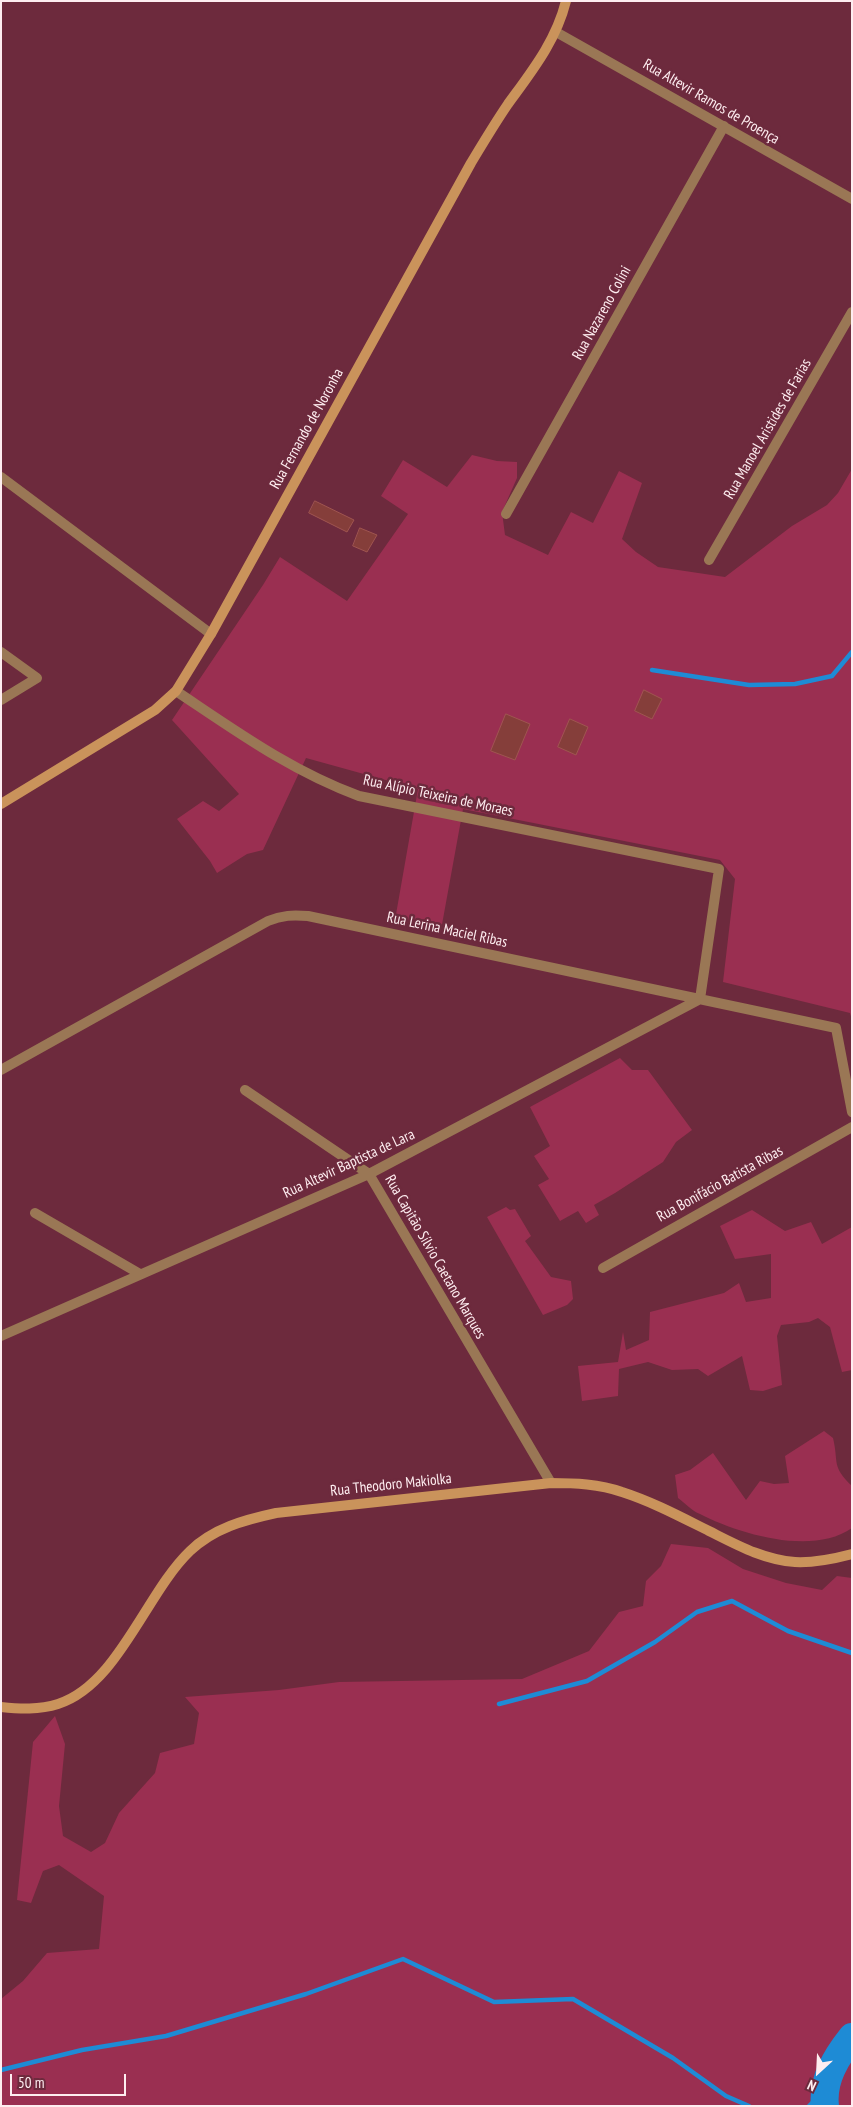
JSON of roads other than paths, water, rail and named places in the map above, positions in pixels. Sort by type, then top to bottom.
[{"type":"main road","name":"Rua Fernando de Noronha","points":[[1,804],[149,714],[176,691],[211,634],[471,163],[543,55],[556,32],[566,1]]},
{"type":"main road","name":"Rua Theodoro Makiolka","points":[[1,1707],[38,1709],[73,1698],[88,1687],[102,1674],[114,1658],[176,1566],[190,1550],[226,1526],[247,1519],[303,1509],[551,1483],[598,1486],[621,1491],[681,1517],[740,1547],[776,1559],[795,1562],[818,1561],[852,1554]]},
{"type":"street","name":"Rua Altevir Ramos de Proença","points":[[556,32],[852,199]]},
{"type":"street","name":"Rua Nazareno Colini","points":[[506,514],[724,126]]},
{"type":"street","name":"Rua Manoel Aristides de Farias","points":[[710,560],[852,312]]},
{"type":"street","points":[[1,477],[211,634]]},
{"type":"street","points":[[1,652],[37,678],[1,700]]},
{"type":"street","name":"Rua Alípio Teixeira de Moraes","points":[[176,691],[295,768],[327,784],[359,796],[718,869],[700,999]]},
{"type":"street","name":"Rua Lerina Maciel Ribas","points":[[1,1070],[280,916],[308,916],[836,1028],[852,1112]]},
{"type":"street","name":"Rua Altevir Baptista de Lara","points":[[1,1336],[369,1174],[700,999]]},
{"type":"street","name":"Rua Capitão Sílvio Caetano Marques","points":[[245,1090],[369,1174],[551,1483]]},
{"type":"street","name":"Rua Bonifácio Batista Ribas","points":[[603,1268],[852,1127]]},
{"type":"street","points":[[35,1213],[140,1274]]},
{"type":"waterway","points":[[652,670],[749,685],[795,684],[832,676],[852,652]]},
{"type":"waterway","points":[[499,1704],[587,1681],[655,1642],[697,1612],[732,1601],[788,1631],[852,1653]]},
{"type":"waterway","points":[[1,2070],[82,2050],[166,2036],[306,1994],[403,1959],[494,2002],[573,1999],[673,2058],[726,2096],[749,2106]]},
{"type":"waterway","points":[[825,2106],[826,2087],[831,2069],[852,2037]]},
{"type":"waterway","points":[[809,2106],[823,2092]]}]
